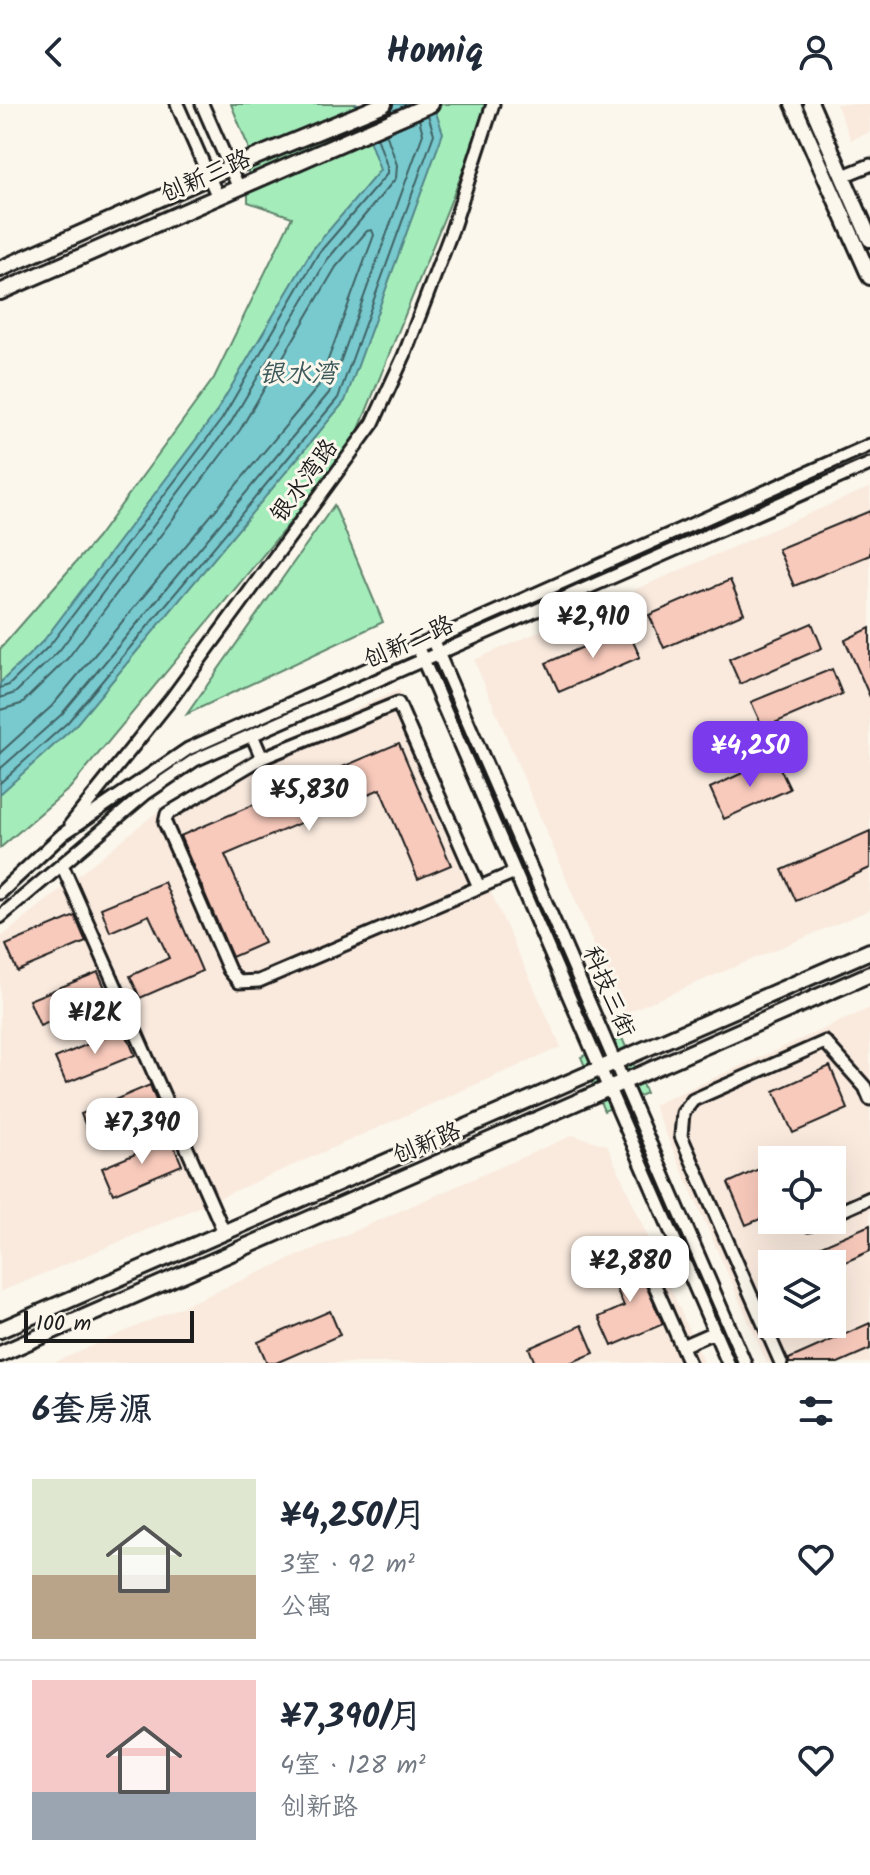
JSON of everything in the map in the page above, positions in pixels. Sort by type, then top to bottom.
[{"type":"main road","name":"创新三路","points":[[0,269],[384,104]]},
{"type":"main road","name":"创新三路","points":[[0,292],[431,104]]},
{"type":"main road","points":[[793,104],[870,277]]},
{"type":"main road","points":[[811,104],[870,239]]},
{"type":"main road","name":"创新路","points":[[0,1330],[870,951]]},
{"type":"main road","name":"创新路","points":[[0,1354],[870,974]]},
{"type":"street","points":[[177,104],[217,195]]},
{"type":"street","points":[[202,104],[238,186]]},
{"type":"street","name":"银水湾路","points":[[63,834],[171,699],[373,423],[404,356],[447,244],[493,104]]},
{"type":"street","points":[[843,176],[870,165]]},
{"type":"street","name":"创新二路","points":[[0,893],[63,834],[188,749],[870,445]]},
{"type":"street","name":"创新二路","points":[[0,917],[145,794],[195,760],[870,464]]},
{"type":"street","name":"科技三街","points":[[432,639],[745,1363]]},
{"type":"street","name":"科技三街","points":[[417,646],[728,1363]]},
{"type":"street","points":[[479,887],[398,703],[262,758],[167,814],[165,823],[229,970],[239,982],[259,981],[515,872]]},
{"type":"street","points":[[252,735],[262,758]]},
{"type":"street","points":[[62,865],[224,1232]]},
{"type":"street","points":[[781,1363],[681,1136],[683,1113],[693,1100],[825,1042],[865,1087],[870,1099]]},
{"type":"street","points":[[846,1209],[870,1198]]},
{"type":"street","points":[[639,1249],[689,1363]]},
{"type":"street","points":[[682,1346],[714,1332]]},
{"type":"shaded area","points":[[836,104],[870,104],[870,132],[851,140]]},
{"type":"shaded area","points":[[870,487],[870,910],[623,1014],[474,660]]},
{"type":"shaded area","points":[[399,689],[561,1047],[0,1292],[0,938],[153,815],[239,760]]},
{"type":"shaded area","points":[[870,1008],[870,1363],[767,1363],[653,1105]]},
{"type":"shaded area","points":[[573,1135],[607,1145],[704,1363],[53,1363]]},
{"type":"green space","points":[[231,104],[490,104],[351,449],[70,788],[0,848],[0,649],[97,538],[214,378],[292,217],[248,202],[248,146]]},
{"type":"green space","points":[[334,505],[383,622],[187,714]]},
{"type":"green space","points":[[622,1038],[646,1093],[604,1111],[581,1057]]},
{"type":"water","name":"银水湾","points":[[356,104],[433,104],[443,133],[345,401],[74,727],[0,794],[0,683],[44,640],[215,414],[312,250],[380,170]]},
{"type":"building","points":[[870,511],[870,555],[794,586],[778,549]]},
{"type":"building","points":[[730,580],[744,613],[664,648],[649,615]]},
{"type":"building","points":[[812,623],[822,648],[740,684],[729,659]]},
{"type":"building","points":[[627,628],[640,657],[559,692],[546,663]]},
{"type":"building","points":[[870,628],[870,697],[845,640]]},
{"type":"building","points":[[832,669],[842,694],[763,728],[751,702]]},
{"type":"building","points":[[399,743],[451,865],[418,879],[380,789],[225,855],[264,943],[232,957],[180,836]]},
{"type":"building","points":[[775,758],[790,789],[724,819],[710,788]]},
{"type":"building","points":[[870,831],[870,868],[796,901],[782,870]]},
{"type":"building","points":[[164,882],[202,971],[140,998],[130,976],[169,958],[149,915],[110,932],[101,908]]},
{"type":"building","points":[[75,916],[86,942],[17,971],[6,945]]},
{"type":"building","points":[[98,972],[109,997],[40,1026],[29,1000]]},
{"type":"building","points":[[124,1029],[135,1055],[66,1083],[55,1058]]},
{"type":"building","points":[[830,1066],[848,1109],[793,1133],[774,1091]]},
{"type":"building","points":[[150,1085],[160,1111],[91,1139],[81,1114]]},
{"type":"building","points":[[171,1139],[182,1165],[113,1194],[102,1168]]},
{"type":"building","points":[[758,1169],[758,1220],[746,1225],[728,1183]]},
{"type":"building","points":[[870,1225],[870,1251],[846,1262],[846,1250],[812,1250]]},
{"type":"building","points":[[633,1256],[663,1324],[612,1346],[599,1317],[624,1306],[607,1267]]},
{"type":"building","points":[[330,1311],[340,1335],[276,1363],[267,1363],[258,1342]]},
{"type":"building","points":[[870,1323],[870,1349],[838,1363],[789,1363],[789,1359],[836,1338],[846,1338],[846,1334]]},
{"type":"building","points":[[582,1325],[594,1353],[570,1363],[535,1363],[529,1348]]}]
